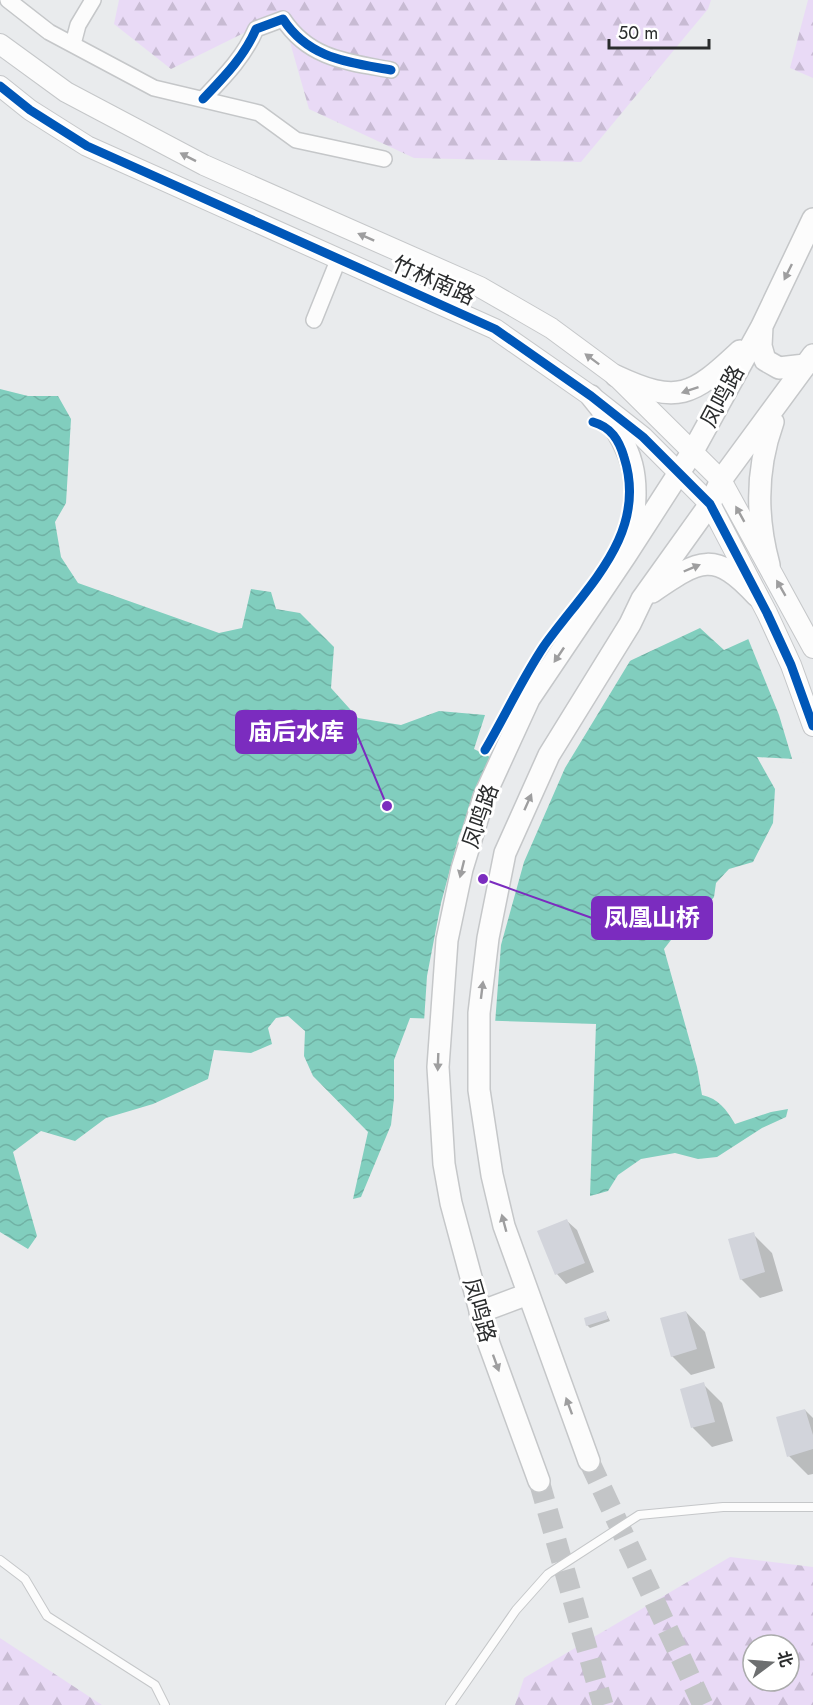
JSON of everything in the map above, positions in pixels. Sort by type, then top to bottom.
[{"type":"main road","name":"凤鸣路","points":[[539,1481],[489,1344],[451,1203],[444,1164],[438,1067],[447,940],[462,869],[484,797],[529,699],[693,451],[757,333],[813,219]]},
{"type":"main road","points":[[616,376],[643,389],[669,394],[683,393],[698,388],[757,333],[765,360],[779,368],[809,360]]},
{"type":"main road","name":"凤鸣路","points":[[589,1461],[504,1226],[492,1175],[479,1090],[479,1013],[488,938],[505,853],[549,755],[630,624],[642,599],[710,504],[721,480],[779,404],[809,360]]},
{"type":"main road","points":[[591,396],[626,446],[636,478],[636,500],[626,555]]},
{"type":"main road","points":[[769,565],[760,532],[760,466],[779,404]]},
{"type":"main road","points":[[642,599],[680,573],[702,564],[728,568],[762,605]]},
{"type":"main road","points":[[480,1312],[528,1294]]},
{"type":"street","points":[[8,0],[49,32],[154,88],[259,113],[296,140],[384,159]]},
{"type":"street","points":[[73,44],[78,25],[93,0]]},
{"type":"street","points":[[203,99],[232,69],[249,46],[256,29],[283,19],[292,33],[308,47],[342,60],[391,70]]},
{"type":"street","name":"竹林南路","points":[[0,44],[66,92],[204,165],[480,287],[551,328],[616,376],[721,480],[813,648]]},
{"type":"street","name":"竹林南路","points":[[0,86],[30,110],[87,146],[155,179],[339,258],[495,329],[591,396],[643,437],[710,504],[791,665],[813,726]]},
{"type":"street","points":[[314,320],[339,258]]},
{"type":"lane","points":[[450,1705],[516,1610],[548,1574],[639,1515],[723,1508],[813,1507]]},
{"type":"lane","points":[[0,1560],[25,1579],[47,1616],[155,1685],[165,1705]]},
{"type":"green space","points":[[119,0],[711,0],[708,9],[581,162],[414,158],[309,109],[282,14],[171,69],[114,24]]},
{"type":"green space","points":[[808,0],[813,0],[813,78],[790,68]]},
{"type":"green space","points":[[730,1557],[813,1567],[813,1705],[515,1705],[524,1678]]},
{"type":"green space","points":[[0,1638],[102,1705],[0,1705]]},
{"type":"water","points":[[0,389],[28,396],[58,396],[71,419],[66,503],[55,522],[61,557],[78,583],[219,633],[242,628],[251,589],[271,592],[276,609],[300,613],[334,647],[331,688],[358,718],[401,725],[439,711],[485,715],[474,749],[490,757],[572,688],[700,628],[724,650],[813,610],[813,760],[757,757],[775,789],[773,823],[753,862],[729,869],[716,883],[714,897],[697,918],[667,927],[671,940],[664,949],[697,1067],[702,1095],[722,1105],[735,1124],[788,1109],[786,1117],[762,1128],[717,1157],[698,1159],[675,1153],[641,1159],[618,1175],[608,1191],[590,1196],[596,1024],[410,1018],[394,1060],[391,1125],[361,1197],[353,1199],[368,1132],[313,1076],[304,1056],[305,1031],[288,1016],[276,1018],[268,1028],[272,1044],[251,1053],[214,1050],[208,1079],[153,1104],[106,1118],[75,1141],[41,1131],[13,1152],[37,1236],[28,1249],[0,1232]]},
{"type":"pier","points":[[813,607],[813,763],[793,762],[779,715],[747,636]]},
{"type":"pier","points":[[633,656],[565,768],[524,862],[501,945],[495,1024],[424,1022],[427,976],[441,903],[459,836],[504,741],[570,685]]},
{"type":"building","points":[[567,1219],[585,1263],[555,1275],[537,1231]]},
{"type":"building","points":[[754,1232],[765,1272],[740,1280],[728,1239]]},
{"type":"building","points":[[606,1311],[608,1319],[586,1326],[584,1318]]},
{"type":"building","points":[[686,1311],[697,1349],[671,1357],[660,1318]]},
{"type":"building","points":[[704,1382],[715,1422],[691,1428],[680,1389]]},
{"type":"building","points":[[805,1409],[813,1435],[813,1449],[787,1457],[776,1417]]},
{"type":"tunnel","points":[[589,1461],[703,1705]]},
{"type":"tunnel","points":[[539,1481],[603,1705]]},
{"type":"cycle path","points":[[203,99],[239,58],[256,29],[283,19],[293,32],[317,51],[345,61],[391,70]]},
{"type":"cycle path","points":[[0,86],[30,110],[87,146],[495,329],[591,396],[643,437],[710,504],[767,613],[791,665],[813,726]]},
{"type":"cycle path","points":[[485,750],[544,646],[594,581],[609,559],[620,536],[628,511],[629,485],[624,457],[613,435],[605,427],[593,422]]},
{"type":"place","name":"庙后水库","points":[[387,806]]},
{"type":"place","name":"凤凰山桥","points":[[483,879]]}]
